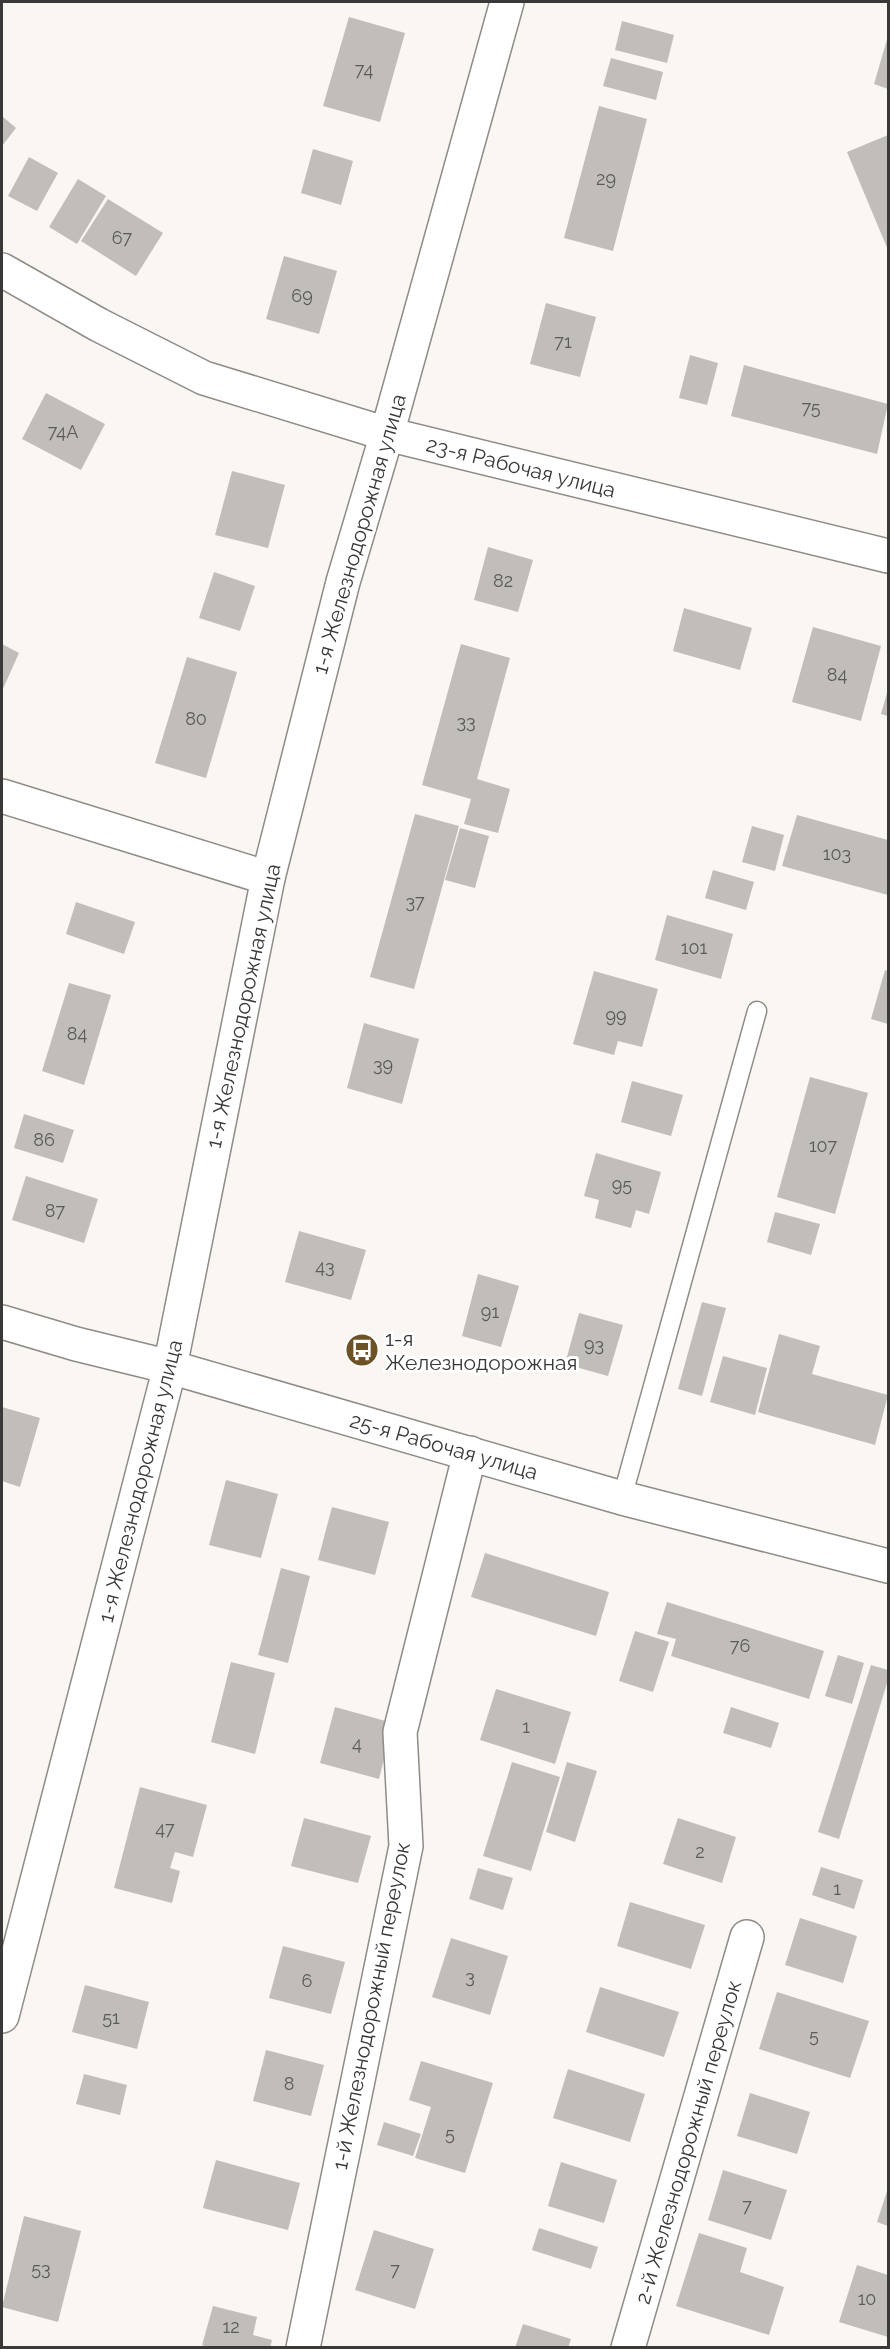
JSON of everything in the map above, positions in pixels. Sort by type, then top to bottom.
[{"type":"street","name":"1-я Железнодорожная улица","points":[[2,2016],[170,1367],[268,878],[343,582],[387,434],[507,2]]},
{"type":"street","name":"23-я Рабочая улица","points":[[2,270],[99,325],[204,378],[387,434],[888,556]]},
{"type":"street","points":[[2,796],[268,878]]},
{"type":"street","name":"25-я Рабочая улица","points":[[2,1322],[76,1344],[170,1367],[622,1498],[888,1566]]},
{"type":"street","name":"1-й Железнодорожный переулок","points":[[303,2348],[406,1846],[400,1732],[470,1453]]},
{"type":"street","name":"2-й Железнодорожный переулок","points":[[628,2348],[747,1937]]},
{"type":"lane","points":[[622,1498],[756,1011]]},
{"type":"building","points":[[349,17],[405,33],[380,122],[323,106]]},
{"type":"building","points":[[622,21],[674,35],[667,63],[615,50]]},
{"type":"building","points":[[888,36],[888,89],[874,84]]},
{"type":"building","points":[[611,58],[663,72],[656,100],[603,86]]},
{"type":"building","points":[[599,106],[647,119],[613,251],[564,238]]},
{"type":"building","points":[[2,116],[16,128],[2,146]]},
{"type":"building","points":[[888,135],[888,250],[847,152]]},
{"type":"building","points":[[313,149],[353,161],[341,205],[301,193]]},
{"type":"building","points":[[29,157],[58,173],[37,211],[8,196]]},
{"type":"building","points":[[78,179],[106,196],[77,244],[49,227]]},
{"type":"building","points":[[108,199],[163,233],[136,276],[81,241]]},
{"type":"building","points":[[284,256],[337,271],[319,334],[266,319]]},
{"type":"building","points":[[546,303],[596,317],[580,377],[530,364]]},
{"type":"building","points":[[690,355],[718,363],[707,405],[679,398]]},
{"type":"building","points":[[744,365],[888,404],[877,454],[731,416]]},
{"type":"building","points":[[46,393],[105,424],[81,470],[22,439]]},
{"type":"building","points":[[232,471],[285,485],[268,548],[215,535]]},
{"type":"building","points":[[488,547],[533,560],[518,612],[474,600]]},
{"type":"building","points":[[214,572],[255,586],[240,631],[199,618]]},
{"type":"building","points":[[684,608],[752,628],[740,670],[673,651]]},
{"type":"building","points":[[813,627],[881,646],[861,721],[792,702]]},
{"type":"building","points":[[2,644],[19,653],[2,691]]},
{"type":"building","points":[[461,644],[510,658],[477,779],[510,789],[498,833],[464,824],[471,799],[422,785]]},
{"type":"building","points":[[187,657],[237,672],[206,778],[155,763]]},
{"type":"building","points":[[888,689],[888,716],[881,714]]},
{"type":"building","points":[[415,814],[459,826],[414,989],[370,977]]},
{"type":"building","points":[[797,815],[888,840],[888,895],[782,866]]},
{"type":"building","points":[[752,826],[784,835],[775,871],[742,862]]},
{"type":"building","points":[[460,828],[489,836],[475,888],[445,880]]},
{"type":"building","points":[[713,870],[754,882],[746,910],[705,898]]},
{"type":"building","points":[[76,902],[135,922],[124,954],[66,934]]},
{"type":"building","points":[[667,915],[733,934],[721,979],[655,960]]},
{"type":"building","points":[[885,970],[888,971],[888,1024],[871,1019]]},
{"type":"building","points":[[594,971],[658,989],[642,1047],[618,1041],[614,1055],[573,1044]]},
{"type":"building","points":[[69,983],[111,995],[84,1085],[42,1071]]},
{"type":"building","points":[[364,1023],[419,1039],[402,1104],[347,1088]]},
{"type":"building","points":[[810,1077],[868,1093],[835,1214],[777,1197]]},
{"type":"building","points":[[632,1081],[683,1095],[671,1136],[621,1122]]},
{"type":"building","points":[[24,1114],[74,1130],[63,1163],[14,1148]]},
{"type":"building","points":[[596,1153],[661,1172],[649,1214],[636,1210],[631,1228],[595,1218],[599,1200],[584,1196]]},
{"type":"building","points":[[26,1176],[98,1199],[84,1243],[12,1220]]},
{"type":"building","points":[[775,1212],[820,1224],[811,1255],[767,1242]]},
{"type":"building","points":[[299,1231],[366,1250],[351,1300],[285,1282]]},
{"type":"building","points":[[478,1274],[519,1286],[501,1347],[462,1336]]},
{"type":"building","points":[[702,1302],[726,1308],[702,1396],[678,1389]]},
{"type":"building","points":[[579,1313],[623,1325],[608,1376],[565,1364]]},
{"type":"building","points":[[779,1334],[820,1346],[812,1374],[888,1395],[875,1445],[758,1412]]},
{"type":"building","points":[[723,1356],[767,1368],[755,1415],[710,1402]]},
{"type":"building","points":[[2,1407],[40,1418],[20,1487],[2,1481]]},
{"type":"building","points":[[226,1480],[278,1494],[261,1558],[209,1545]]},
{"type":"building","points":[[332,1507],[389,1522],[375,1575],[318,1560]]},
{"type":"building","points":[[485,1553],[609,1592],[596,1636],[471,1597]]},
{"type":"building","points":[[281,1568],[310,1576],[288,1663],[258,1655]]},
{"type":"building","points":[[667,1602],[824,1651],[809,1699],[671,1656],[676,1639],[657,1634]]},
{"type":"building","points":[[635,1631],[669,1642],[653,1692],[619,1681]]},
{"type":"building","points":[[838,1655],[864,1663],[852,1704],[825,1696]]},
{"type":"building","points":[[231,1662],[275,1673],[255,1754],[211,1742]]},
{"type":"building","points":[[871,1665],[888,1670],[888,1680],[839,1839],[818,1832]]},
{"type":"building","points":[[496,1689],[571,1712],[555,1764],[480,1740]]},
{"type":"building","points":[[335,1707],[393,1723],[379,1779],[320,1763]]},
{"type":"building","points":[[731,1707],[779,1723],[771,1748],[723,1733]]},
{"type":"building","points":[[512,1762],[560,1777],[531,1871],[483,1856]]},
{"type":"building","points":[[567,1762],[597,1771],[575,1842],[546,1832]]},
{"type":"building","points":[[140,1787],[207,1805],[193,1857],[175,1852],[170,1868],[180,1871],[172,1903],[114,1888]]},
{"type":"building","points":[[304,1818],[371,1836],[358,1883],[291,1866]]},
{"type":"building","points":[[678,1818],[736,1837],[722,1883],[663,1864]]},
{"type":"building","points":[[821,1867],[863,1880],[854,1909],[812,1895]]},
{"type":"building","points":[[478,1868],[513,1878],[503,1910],[469,1899]]},
{"type":"building","points":[[630,1902],[705,1925],[691,1969],[617,1946]]},
{"type":"building","points":[[800,1918],[857,1936],[843,1983],[785,1965]]},
{"type":"building","points":[[451,1938],[508,1956],[490,2015],[432,1997]]},
{"type":"building","points":[[283,1946],[345,1962],[331,2014],[269,1998]]},
{"type":"building","points":[[85,1985],[149,2002],[137,2049],[72,2032]]},
{"type":"building","points":[[600,1987],[679,2012],[664,2057],[586,2032]]},
{"type":"building","points":[[777,1992],[869,2021],[850,2078],[759,2049]]},
{"type":"building","points":[[266,2050],[324,2065],[311,2116],[253,2101]]},
{"type":"building","points":[[421,2061],[493,2083],[465,2173],[415,2158],[431,2107],[409,2100]]},
{"type":"building","points":[[568,2069],[645,2094],[630,2142],[553,2118]]},
{"type":"building","points":[[84,2074],[127,2085],[120,2115],[76,2104]]},
{"type":"building","points":[[750,2093],[810,2112],[797,2154],[737,2136]]},
{"type":"building","points":[[384,2122],[421,2134],[413,2156],[377,2145]]},
{"type":"building","points":[[216,2160],[300,2183],[288,2230],[203,2208]]},
{"type":"building","points":[[561,2162],[617,2180],[604,2223],[548,2206]]},
{"type":"building","points":[[723,2170],[787,2190],[771,2240],[708,2220]]},
{"type":"building","points":[[888,2188],[888,2226],[877,2222]]},
{"type":"building","points":[[24,2216],[81,2231],[58,2322],[2,2307]]},
{"type":"building","points":[[539,2228],[598,2247],[591,2269],[532,2250]]},
{"type":"building","points":[[374,2230],[434,2249],[415,2309],[355,2290]]},
{"type":"building","points":[[699,2233],[747,2248],[740,2272],[784,2287],[769,2335],[676,2306]]},
{"type":"building","points":[[857,2265],[888,2275],[888,2337],[839,2322]]},
{"type":"building","points":[[213,2306],[257,2317],[253,2335],[272,2340],[270,2348],[210,2348],[202,2345]]},
{"type":"building","points":[[523,2324],[571,2339],[568,2348],[515,2348]]},
{"type":"place","name":"1-я Железнодорожная","points":[[362,1350]]}]
